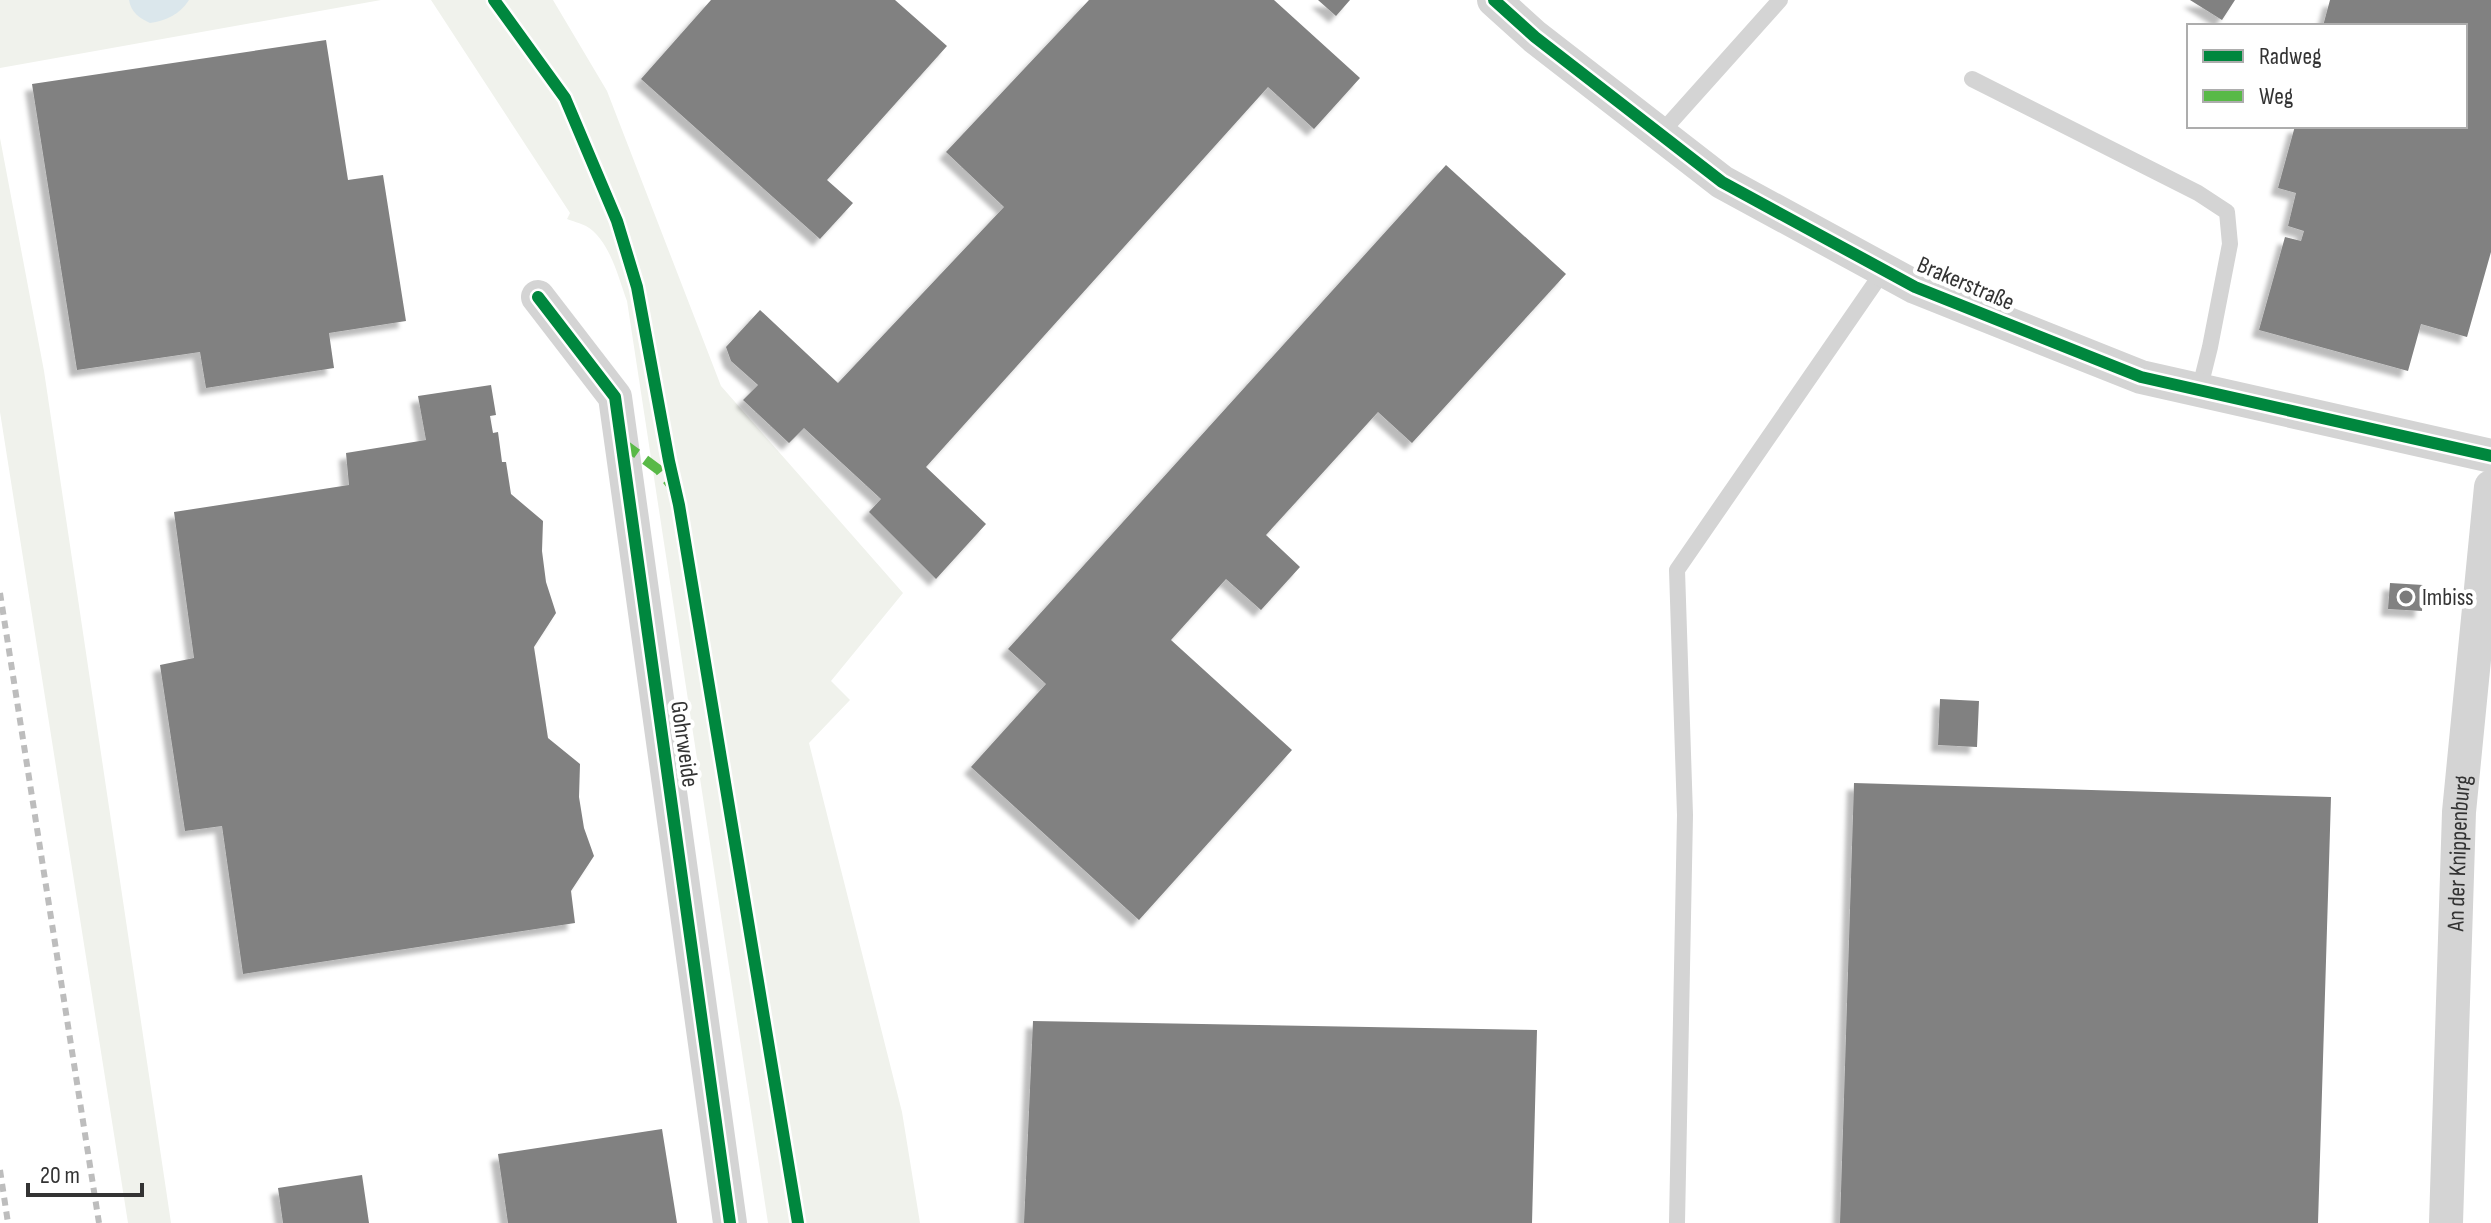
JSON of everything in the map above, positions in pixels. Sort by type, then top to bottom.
[{"type":"street","name":"Brakerstraße","points":[[1494,0],[1535,37],[1722,182],[1915,287],[2141,377],[2491,456]]},
{"type":"street","name":"Gohrweide","points":[[538,297],[615,397],[730,1223]]},
{"type":"street","name":"An der Knippenburg","points":[[2446,1223],[2459,812],[2491,487]]},
{"type":"lane","points":[[1660,134],[1780,0]]},
{"type":"lane","points":[[1972,79],[2198,193],[2227,212],[2230,244],[2199,391]]},
{"type":"lane","points":[[1677,1223],[1685,815],[1677,570],[1884,270]]},
{"type":"shaded area","points":[[0,0],[381,0],[0,68]]},
{"type":"shaded area","points":[[129,0],[189,0],[172,16],[150,23],[136,14]]},
{"type":"shaded area","points":[[431,0],[553,0],[607,91],[721,386],[903,593],[831,681],[850,700],[809,743],[902,1112],[920,1223],[768,1223],[627,301],[601,240],[586,226],[567,219],[570,213]]},
{"type":"shaded area","points":[[0,138],[44,371],[171,1223],[128,1223],[0,412]]},
{"type":"building","points":[[711,0],[895,0],[947,46],[827,180],[853,203],[820,239],[641,79]]},
{"type":"building","points":[[1089,0],[1274,0],[1360,78],[1314,129],[1268,87],[926,467],[986,524],[936,579],[869,512],[881,499],[804,428],[789,443],[743,400],[758,385],[731,361],[726,347],[760,310],[838,383],[1004,207],[946,152]]},
{"type":"building","points":[[1318,0],[1350,0],[1336,16]]},
{"type":"building","points":[[2190,0],[2235,0],[2222,20]]},
{"type":"building","points":[[2330,0],[2491,0],[2491,252],[2467,337],[2421,324],[2408,371],[2259,330],[2285,237],[2301,241],[2304,231],[2288,226],[2296,193],[2278,188],[2294,128],[2467,128],[2467,24],[2324,24]]},
{"type":"building","points":[[326,40],[348,180],[383,175],[406,321],[329,333],[334,368],[206,388],[200,352],[77,370],[32,84]]},
{"type":"building","points":[[1446,165],[1566,274],[1412,443],[1378,412],[1266,535],[1300,567],[1261,610],[1226,579],[1171,640],[1292,750],[1139,920],[971,767],[1046,684],[1008,649]]},
{"type":"building","points":[[491,385],[496,415],[490,416],[493,433],[498,432],[511,494],[543,521],[542,551],[546,582],[556,613],[534,647],[548,738],[580,764],[579,797],[584,828],[594,856],[571,891],[575,923],[243,974],[222,826],[185,831],[160,665],[194,658],[174,512],[349,485],[346,453],[426,440],[418,396]]},
{"type":"building","name":"Imbiss","points":[[2390,583],[2423,585],[2422,611],[2388,609]]},
{"type":"building","points":[[1940,699],[1979,701],[1977,747],[1938,745]]},
{"type":"building","points":[[1854,783],[2331,797],[2318,1223],[1840,1223]]},
{"type":"building","points":[[1033,1021],[1537,1030],[1532,1223],[1024,1223]]},
{"type":"building","points":[[662,1129],[677,1223],[508,1223],[498,1154]]},
{"type":"building","points":[[362,1175],[369,1223],[283,1223],[278,1188]]},
{"type":"railway","points":[[0,593],[99,1223]]},
{"type":"railway","points":[[0,1170],[8,1223]]},
{"type":"marked path","points":[[621,442],[659,470],[671,485]]},
{"type":"cycle path","points":[[494,0],[565,98],[617,221],[637,287],[679,505],[798,1223]]},
{"type":"cycle path","points":[[1494,0],[1535,37],[1722,182],[1915,287],[2141,377],[2491,456]]},
{"type":"cycle path","points":[[538,297],[615,397],[730,1223]]},
{"type":"place","name":"Imbiss","points":[[2406,597]]}]
